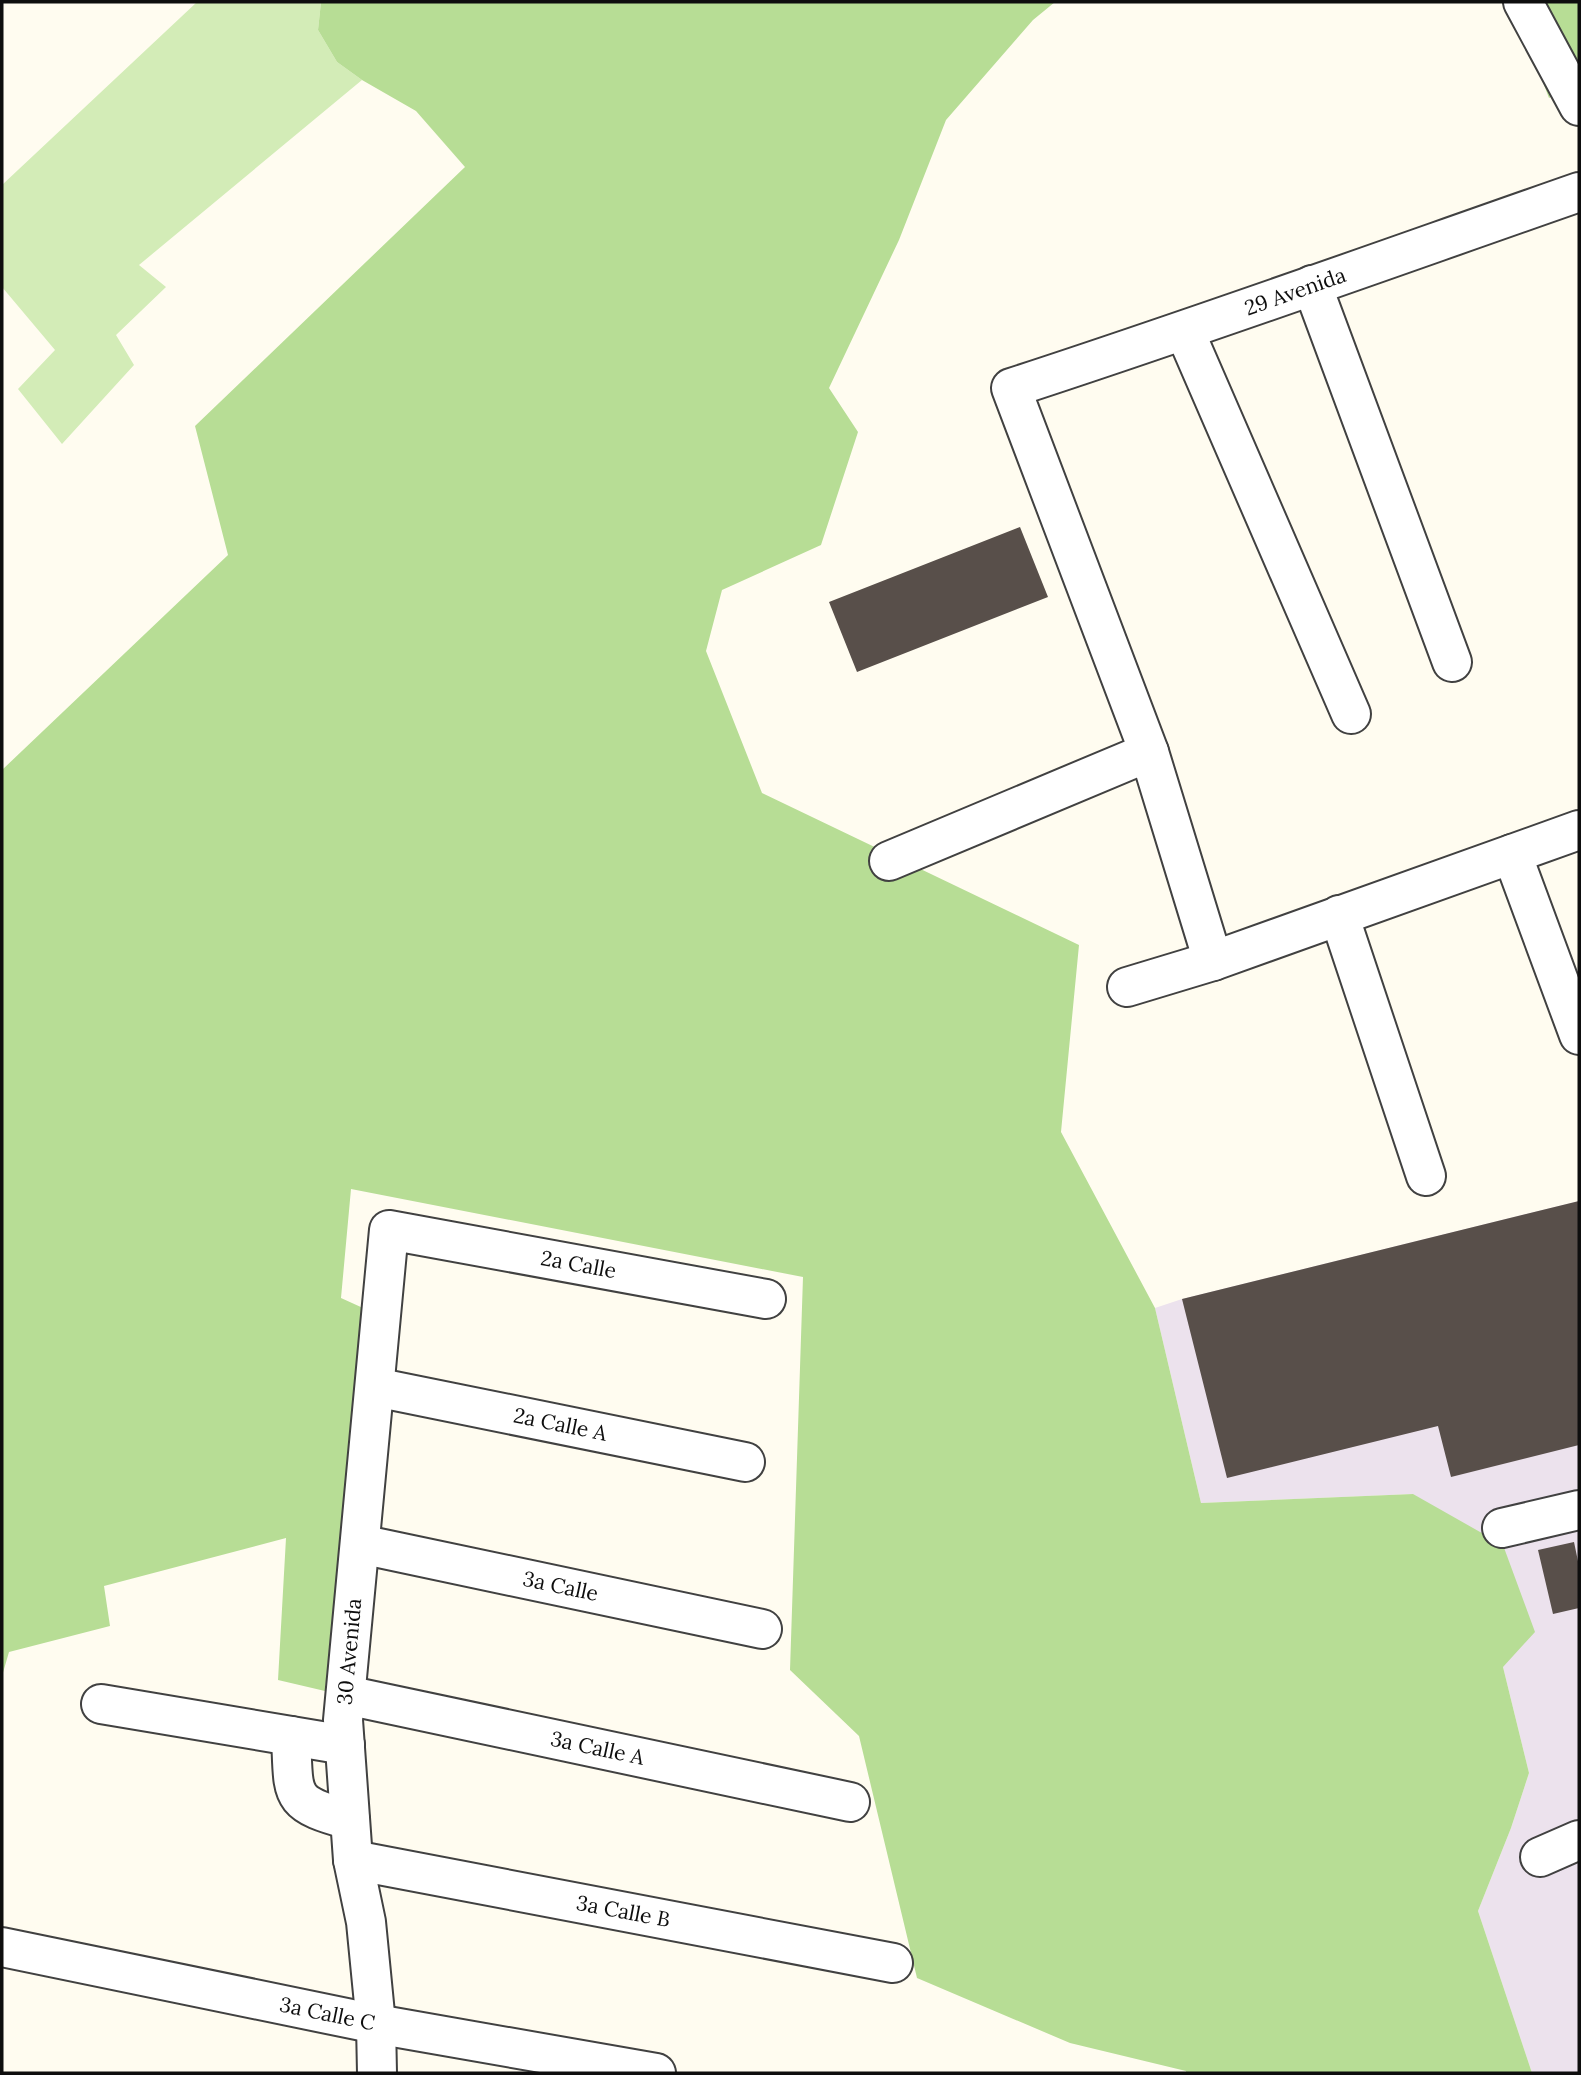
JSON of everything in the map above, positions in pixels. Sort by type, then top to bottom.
[{"type":"street","points":[[1523,2],[1579,106]]},
{"type":"street","name":"29 Avenida","points":[[1149,752],[1011,388],[1185,332],[1579,192]]},
{"type":"street","points":[[1312,285],[1452,662]]},
{"type":"street","points":[[1185,332],[1351,714]]},
{"type":"street","points":[[889,861],[1149,752],[1213,961]]},
{"type":"street","points":[[1127,987],[1213,961],[1579,830]]},
{"type":"street","points":[[1512,854],[1579,1035]]},
{"type":"street","points":[[1339,915],[1426,1176]]},
{"type":"street","name":"2a Calle","points":[[389,1230],[766,1299]]},
{"type":"street","name":"30 Avenida","points":[[377,2073],[376,2024],[366,1922],[353,1860],[343,1720],[389,1230]]},
{"type":"street","name":"2a Calle A","points":[[374,1387],[745,1462]]},
{"type":"street","points":[[1502,1528],[1579,1510]]},
{"type":"street","name":"3a Calle","points":[[360,1544],[762,1629]]},
{"type":"street","name":"3a Calle A","points":[[346,1695],[850,1802]]},
{"type":"street","points":[[101,1704],[345,1745]]},
{"type":"street","points":[[291,1736],[294,1788],[300,1797],[315,1811],[351,1820]]},
{"type":"street","points":[[1540,1857],[1579,1840]]},
{"type":"street","name":"3a Calle B","points":[[353,1860],[892,1963]]},
{"type":"street","name":"3a Calle C","points":[[2,1947],[376,2024],[656,2073]]},
{"type":"shaded area","points":[[1579,1201],[1579,2073],[1532,2073],[1478,1911],[1511,1828],[1529,1773],[1503,1667],[1413,1494],[1201,1503],[1155,1308],[1182,1299]]},
{"type":"green space","points":[[197,2],[321,2],[318,30],[337,62],[362,80],[139,265],[166,287],[116,335],[134,365],[62,444],[18,389],[55,350],[2,287],[2,185]]},
{"type":"green space","points":[[321,2],[1055,2],[1033,20],[946,120],[899,240],[829,388],[858,432],[821,545],[722,590],[706,651],[762,793],[1079,945],[1061,1132],[1155,1308],[1201,1503],[1413,1494],[1503,1545],[1535,1632],[1503,1667],[1529,1773],[1511,1828],[1478,1911],[1532,2073],[1186,2073],[1070,2043],[917,1978],[859,1736],[790,1670],[803,1277],[351,1189],[341,1298],[363,1308],[325,1691],[278,1680],[286,1538],[104,1586],[110,1626],[9,1652],[2,1676],[2,770],[228,555],[195,426],[465,167],[416,111],[362,80],[337,62],[318,30]]},
{"type":"green space","points":[[1525,2],[1579,2],[1579,82],[1549,98],[1536,64]]},
{"type":"building","points":[[1020,527],[1048,597],[857,672],[829,602]]},
{"type":"building","points":[[1579,1201],[1579,1445],[1451,1477],[1438,1426],[1227,1478],[1182,1299]]},
{"type":"building","points":[[1574,1542],[1579,1566],[1579,1608],[1553,1614],[1538,1550]]}]
